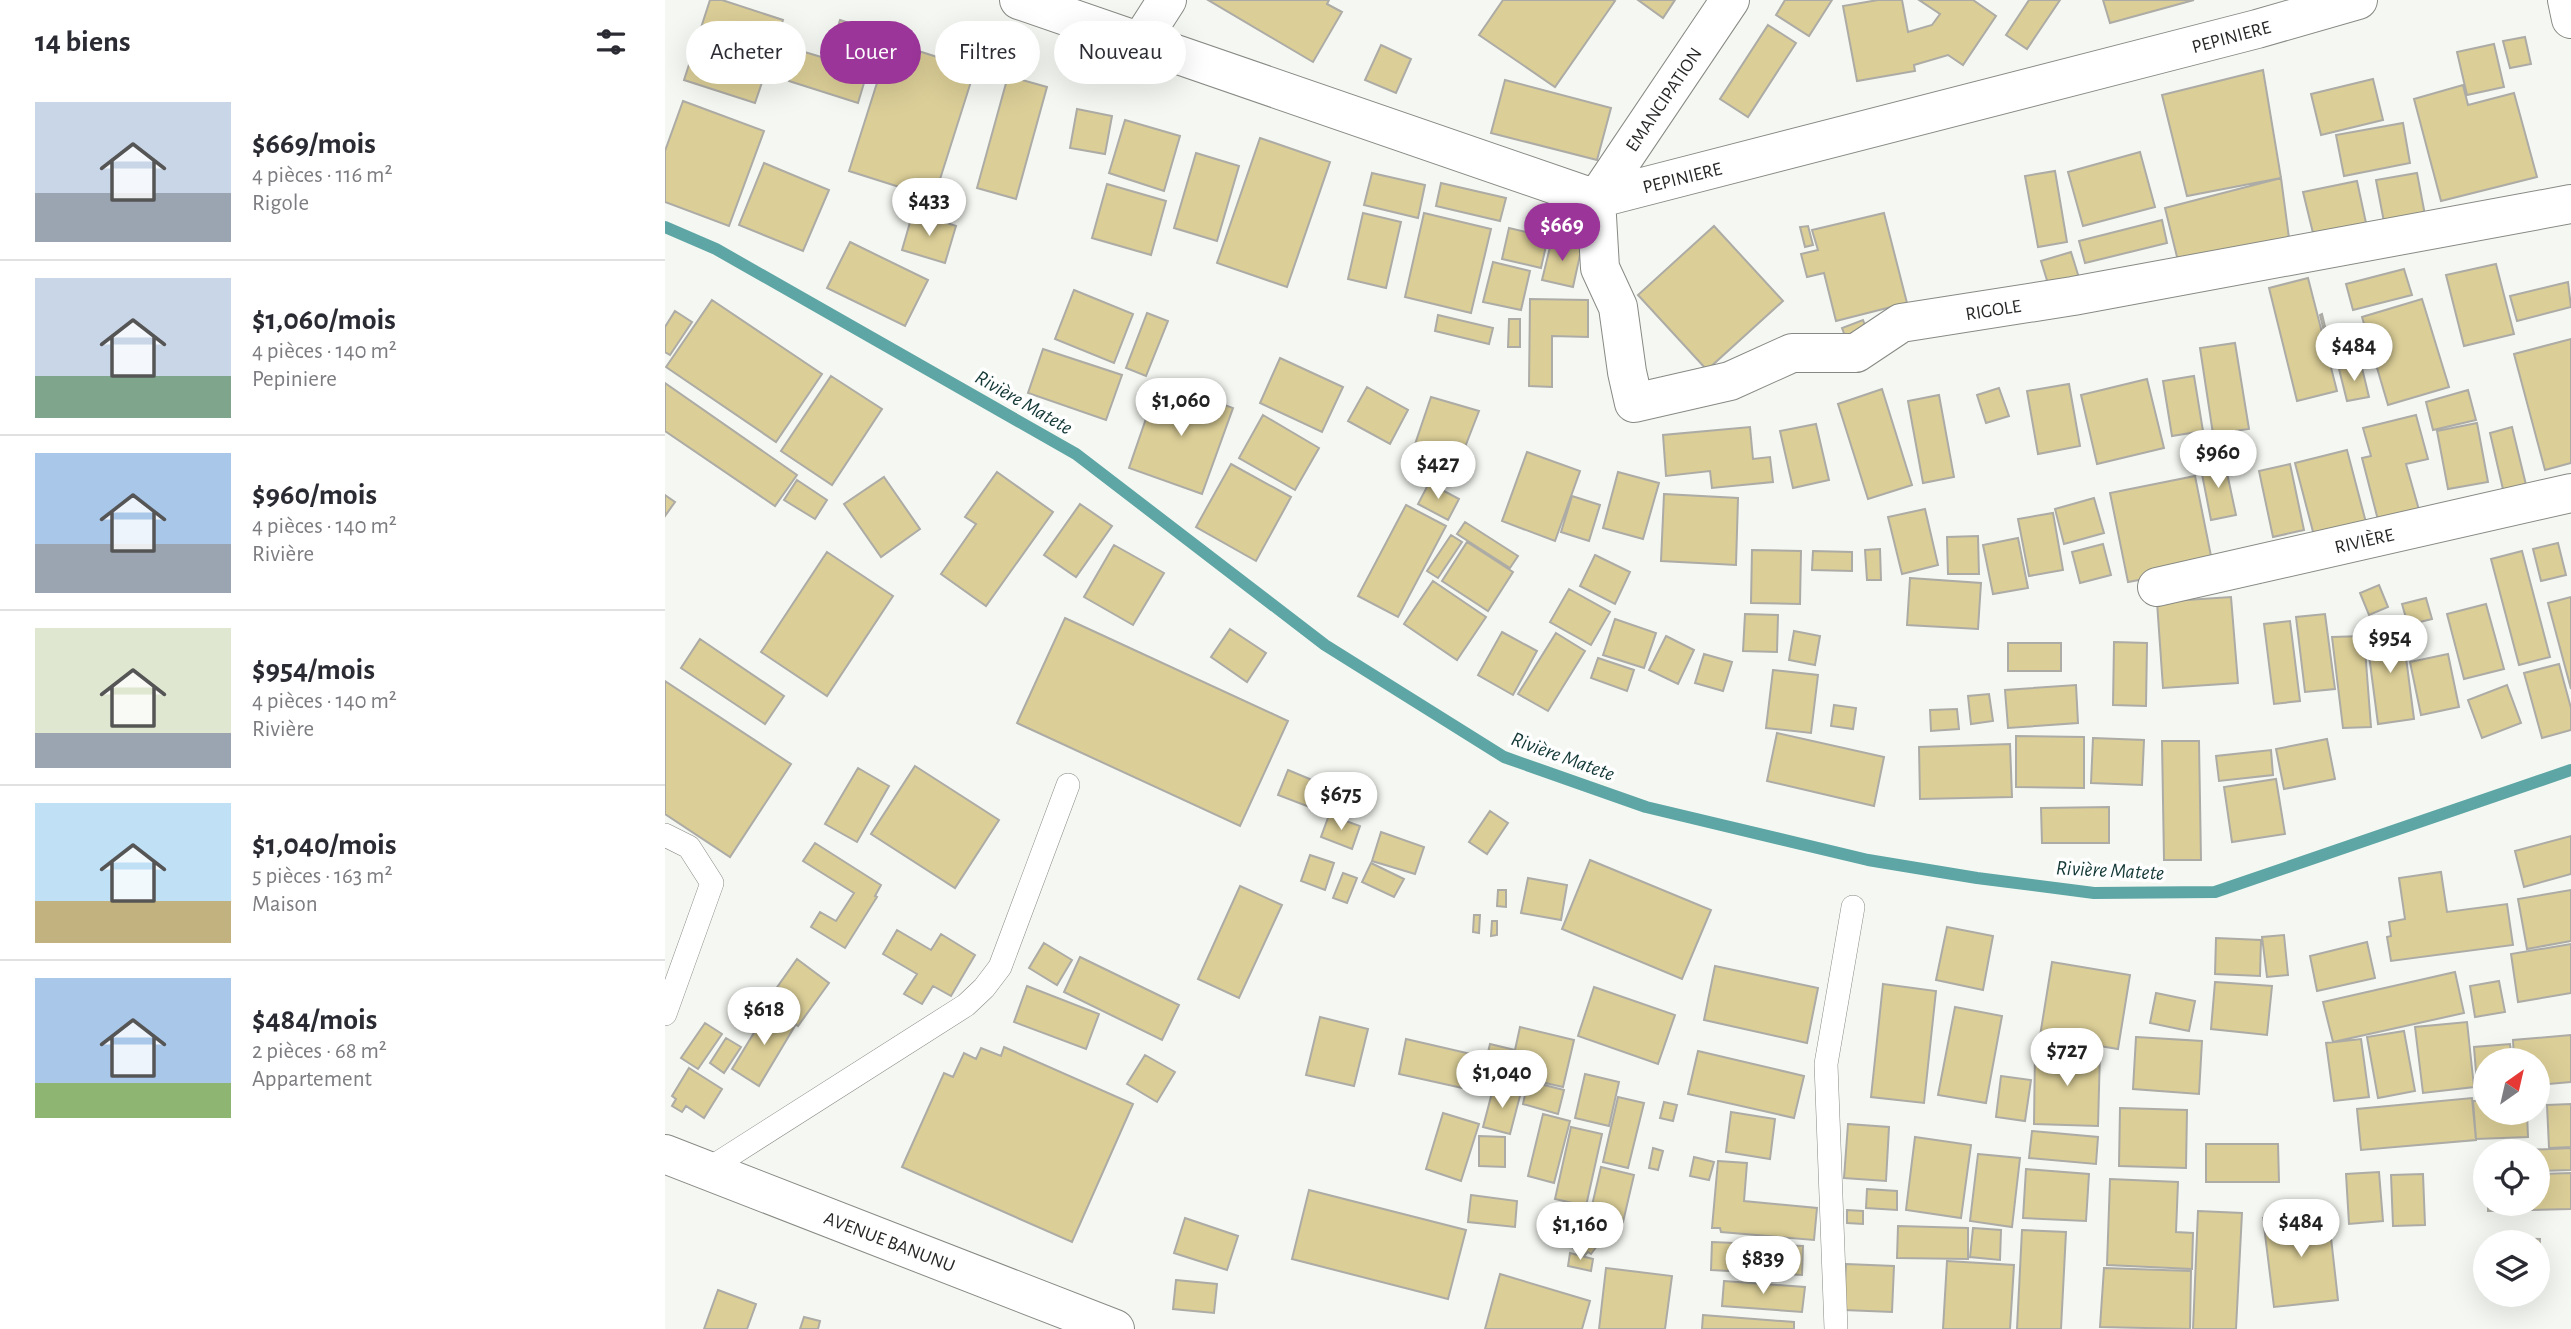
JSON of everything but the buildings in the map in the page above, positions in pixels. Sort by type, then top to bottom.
[{"type":"street","points":[[1019,0],[1080,21]]},
{"type":"street","points":[[1154,21],[1167,0]]},
{"type":"street","name":"EMANCIPATION","points":[[1596,199],[1730,0]]},
{"type":"street","name":"PEPINIERE","points":[[1596,199],[2253,15],[2358,0]]},
{"type":"street","points":[[2567,0],[2571,19]]},
{"type":"street","points":[[1186,58],[1596,199]]},
{"type":"street","name":"RIGOLE","points":[[1596,199],[1600,268],[1618,307],[1634,404],[1730,381],[1792,353],[1856,353],[1901,323],[2073,296],[2571,204]]},
{"type":"street","name":"RIVIÈRE","points":[[2157,587],[2571,493]]},
{"type":"street","name":"AVENUE BANUNU","points":[[665,1154],[1115,1329]]},
{"type":"lane","points":[[707,1170],[966,1005],[984,988],[1000,967],[1068,785]]},
{"type":"lane","points":[[665,835],[689,847],[712,883],[668,999]]},
{"type":"lane","points":[[1836,1329],[1826,1064],[1853,907]]},
{"type":"waterway","name":"Rivière Matete","points":[[665,227],[716,249],[1076,454],[1325,645],[1504,757],[1646,807],[1868,860],[1977,878],[2094,893],[2215,892],[2571,770]]}]
